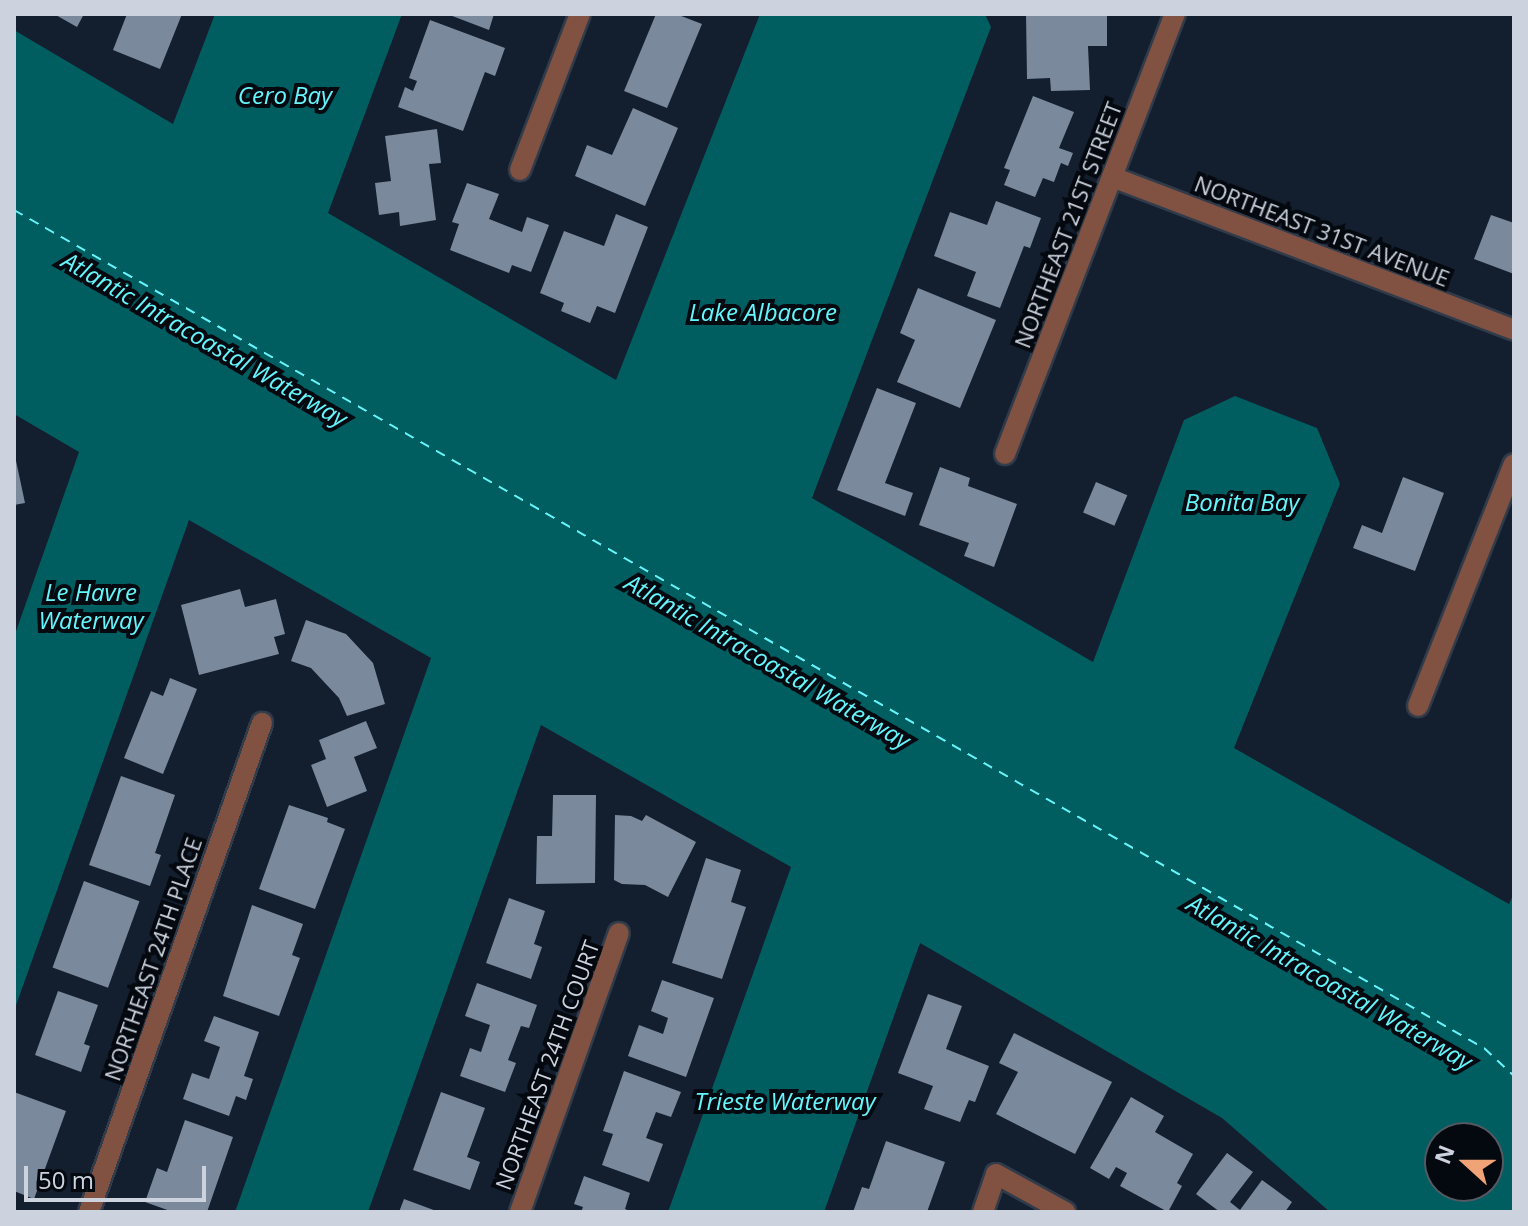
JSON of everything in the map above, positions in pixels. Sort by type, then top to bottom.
[{"type":"street","points":[[520,170],[580,14]]},
{"type":"street","name":"NORTHEAST 21ST STREET","points":[[1005,454],[1175,14]]},
{"type":"street","name":"NORTHEAST 31ST AVENUE","points":[[1112,177],[1514,330]]},
{"type":"street","points":[[1418,706],[1514,464]]},
{"type":"street","name":"NORTHEAST 24TH PLACE","points":[[89,1212],[262,723]]},
{"type":"street","name":"NORTHEAST 24TH COURT","points":[[520,1212],[619,933]]},
{"type":"street","points":[[983,1212],[996,1174],[1065,1212]]},
{"type":"water","points":[[215,14],[402,14],[328,213],[616,380],[760,14],[985,14],[991,27],[812,498],[1093,662],[1184,420],[1235,396],[1317,428],[1340,484],[1234,748],[1509,904],[1514,893],[1514,1212],[1330,1212],[1222,1118],[920,943],[824,1212],[668,1212],[791,867],[541,725],[368,1212],[235,1212],[431,658],[189,520],[14,1011],[14,637],[79,452],[14,414],[14,30],[173,124]]},
{"type":"building","points":[[54,14],[84,14],[77,27]]},
{"type":"building","points":[[127,14],[182,14],[160,69],[113,50]]},
{"type":"building","points":[[447,14],[494,14],[489,30]]},
{"type":"building","points":[[656,14],[676,14],[702,24],[667,108],[624,91]]},
{"type":"building","points":[[1026,14],[1107,14],[1107,46],[1088,46],[1090,90],[1051,91],[1050,78],[1027,79]]},
{"type":"building","points":[[430,20],[505,48],[495,76],[485,72],[463,131],[398,107],[405,87],[413,91],[417,81],[409,78]]},
{"type":"building","points":[[1033,96],[1074,112],[1059,148],[1073,153],[1068,166],[1061,163],[1054,182],[1043,178],[1035,197],[1004,185],[1010,170],[1004,168]]},
{"type":"building","points":[[633,108],[678,128],[645,206],[575,176],[587,145],[612,155]]},
{"type":"building","points":[[437,129],[441,163],[429,164],[436,220],[400,226],[399,212],[379,215],[375,183],[391,181],[385,136]]},
{"type":"building","points":[[467,183],[499,194],[489,219],[522,232],[527,217],[549,225],[531,272],[512,265],[509,273],[450,250],[459,224],[452,222]]},
{"type":"building","points":[[996,201],[1041,218],[1030,248],[1024,246],[1000,308],[967,296],[976,272],[934,256],[950,212],[987,225]]},
{"type":"building","points":[[616,214],[648,227],[615,313],[597,306],[590,323],[561,311],[564,303],[540,293],[564,231],[604,246]]},
{"type":"building","points":[[1491,215],[1514,223],[1514,274],[1474,259]]},
{"type":"building","points":[[918,288],[996,320],[960,408],[897,382],[915,340],[900,333]]},
{"type":"building","points":[[877,388],[916,403],[885,483],[913,493],[905,516],[837,490]]},
{"type":"building","points":[[14,457],[25,503],[14,505]]},
{"type":"building","points":[[940,467],[970,478],[968,486],[1017,504],[994,567],[964,556],[969,543],[919,525]]},
{"type":"building","points":[[1403,477],[1444,493],[1415,571],[1353,548],[1362,525],[1382,533]]},
{"type":"building","points":[[1096,482],[1127,495],[1114,526],[1083,512]]},
{"type":"building","points":[[240,589],[245,607],[276,599],[285,634],[274,637],[279,654],[199,675],[181,605]]},
{"type":"building","points":[[306,620],[346,634],[373,663],[385,704],[347,716],[339,698],[311,668],[291,661]]},
{"type":"building","points":[[170,678],[197,689],[163,774],[124,758],[151,691],[163,696]]},
{"type":"building","points":[[366,721],[377,748],[354,757],[367,791],[327,807],[311,765],[326,759],[319,740]]},
{"type":"building","points":[[121,776],[175,795],[155,853],[161,855],[150,886],[89,865]]},
{"type":"building","points":[[553,795],[596,795],[595,883],[536,884],[537,836],[552,836]]},
{"type":"building","points":[[289,805],[328,818],[327,822],[345,829],[315,909],[259,889]]},
{"type":"building","points":[[615,815],[631,816],[642,821],[646,815],[696,842],[668,897],[645,885],[622,884],[614,880]]},
{"type":"building","points":[[706,858],[741,870],[731,902],[746,907],[722,979],[672,963]]},
{"type":"building","points":[[84,881],[139,901],[108,988],[53,967]]},
{"type":"building","points":[[509,898],[545,911],[534,944],[542,947],[531,979],[486,963]]},
{"type":"building","points":[[252,905],[303,924],[292,955],[300,958],[279,1016],[223,996]]},
{"type":"building","points":[[662,980],[714,998],[686,1077],[628,1056],[639,1025],[663,1034],[668,1018],[651,1011]]},
{"type":"building","points":[[477,983],[537,1005],[529,1028],[521,1026],[508,1060],[516,1063],[505,1092],[460,1076],[470,1048],[481,1052],[490,1025],[465,1016]]},
{"type":"building","points":[[58,991],[98,1005],[84,1044],[90,1046],[81,1072],[35,1055]]},
{"type":"building","points":[[928,994],[962,1006],[946,1049],[989,1066],[975,1102],[969,1100],[960,1122],[924,1109],[933,1086],[898,1073]]},
{"type":"building","points":[[214,1016],[259,1032],[244,1076],[253,1079],[246,1100],[236,1096],[229,1116],[183,1099],[192,1073],[209,1079],[220,1047],[204,1041]]},
{"type":"building","points":[[1014,1033],[1112,1082],[1075,1154],[996,1114],[1018,1072],[999,1063]]},
{"type":"building","points":[[624,1071],[681,1092],[671,1117],[656,1112],[646,1138],[663,1144],[649,1182],[602,1165],[613,1134],[603,1131]]},
{"type":"building","points":[[14,1092],[66,1111],[34,1199],[14,1191]]},
{"type":"building","points":[[441,1092],[485,1108],[467,1157],[480,1162],[470,1190],[413,1170]]},
{"type":"building","points":[[1131,1097],[1164,1116],[1155,1132],[1193,1154],[1177,1183],[1182,1186],[1168,1212],[1120,1186],[1127,1173],[1116,1167],[1109,1179],[1090,1168]]},
{"type":"building","points":[[185,1120],[233,1137],[207,1212],[173,1212],[145,1202],[157,1168],[167,1172]]},
{"type":"building","points":[[886,1141],[945,1162],[927,1212],[853,1212],[862,1187],[869,1189]]},
{"type":"building","points":[[1227,1153],[1253,1172],[1230,1202],[1240,1210],[1262,1180],[1292,1202],[1285,1212],[1220,1212],[1196,1194]]},
{"type":"building","points":[[584,1176],[630,1193],[625,1209],[632,1212],[581,1212],[583,1207],[574,1204]]},
{"type":"building","points":[[404,1199],[439,1212],[399,1212]]},
{"type":"ferry route","points":[[14,210],[1484,1048],[1514,1076]]},
{"type":"water label","name":"Cero Bay","points":[[285,95]]},
{"type":"water label","name":"Lake Albacore","points":[[763,312]]},
{"type":"water label","name":"Atlantic Intracoastal Waterway","points":[[205,339]]},
{"type":"water label","name":"Bonita Bay","points":[[1242,502]]},
{"type":"water label","name":"Le Havre Waterway","points":[[91,606]]},
{"type":"water label","name":"Atlantic Intracoastal Waterway","points":[[768,661]]},
{"type":"water label","name":"Atlantic Intracoastal Waterway","points":[[1330,982]]},
{"type":"water label","name":"Trieste Waterway","points":[[785,1101]]}]
